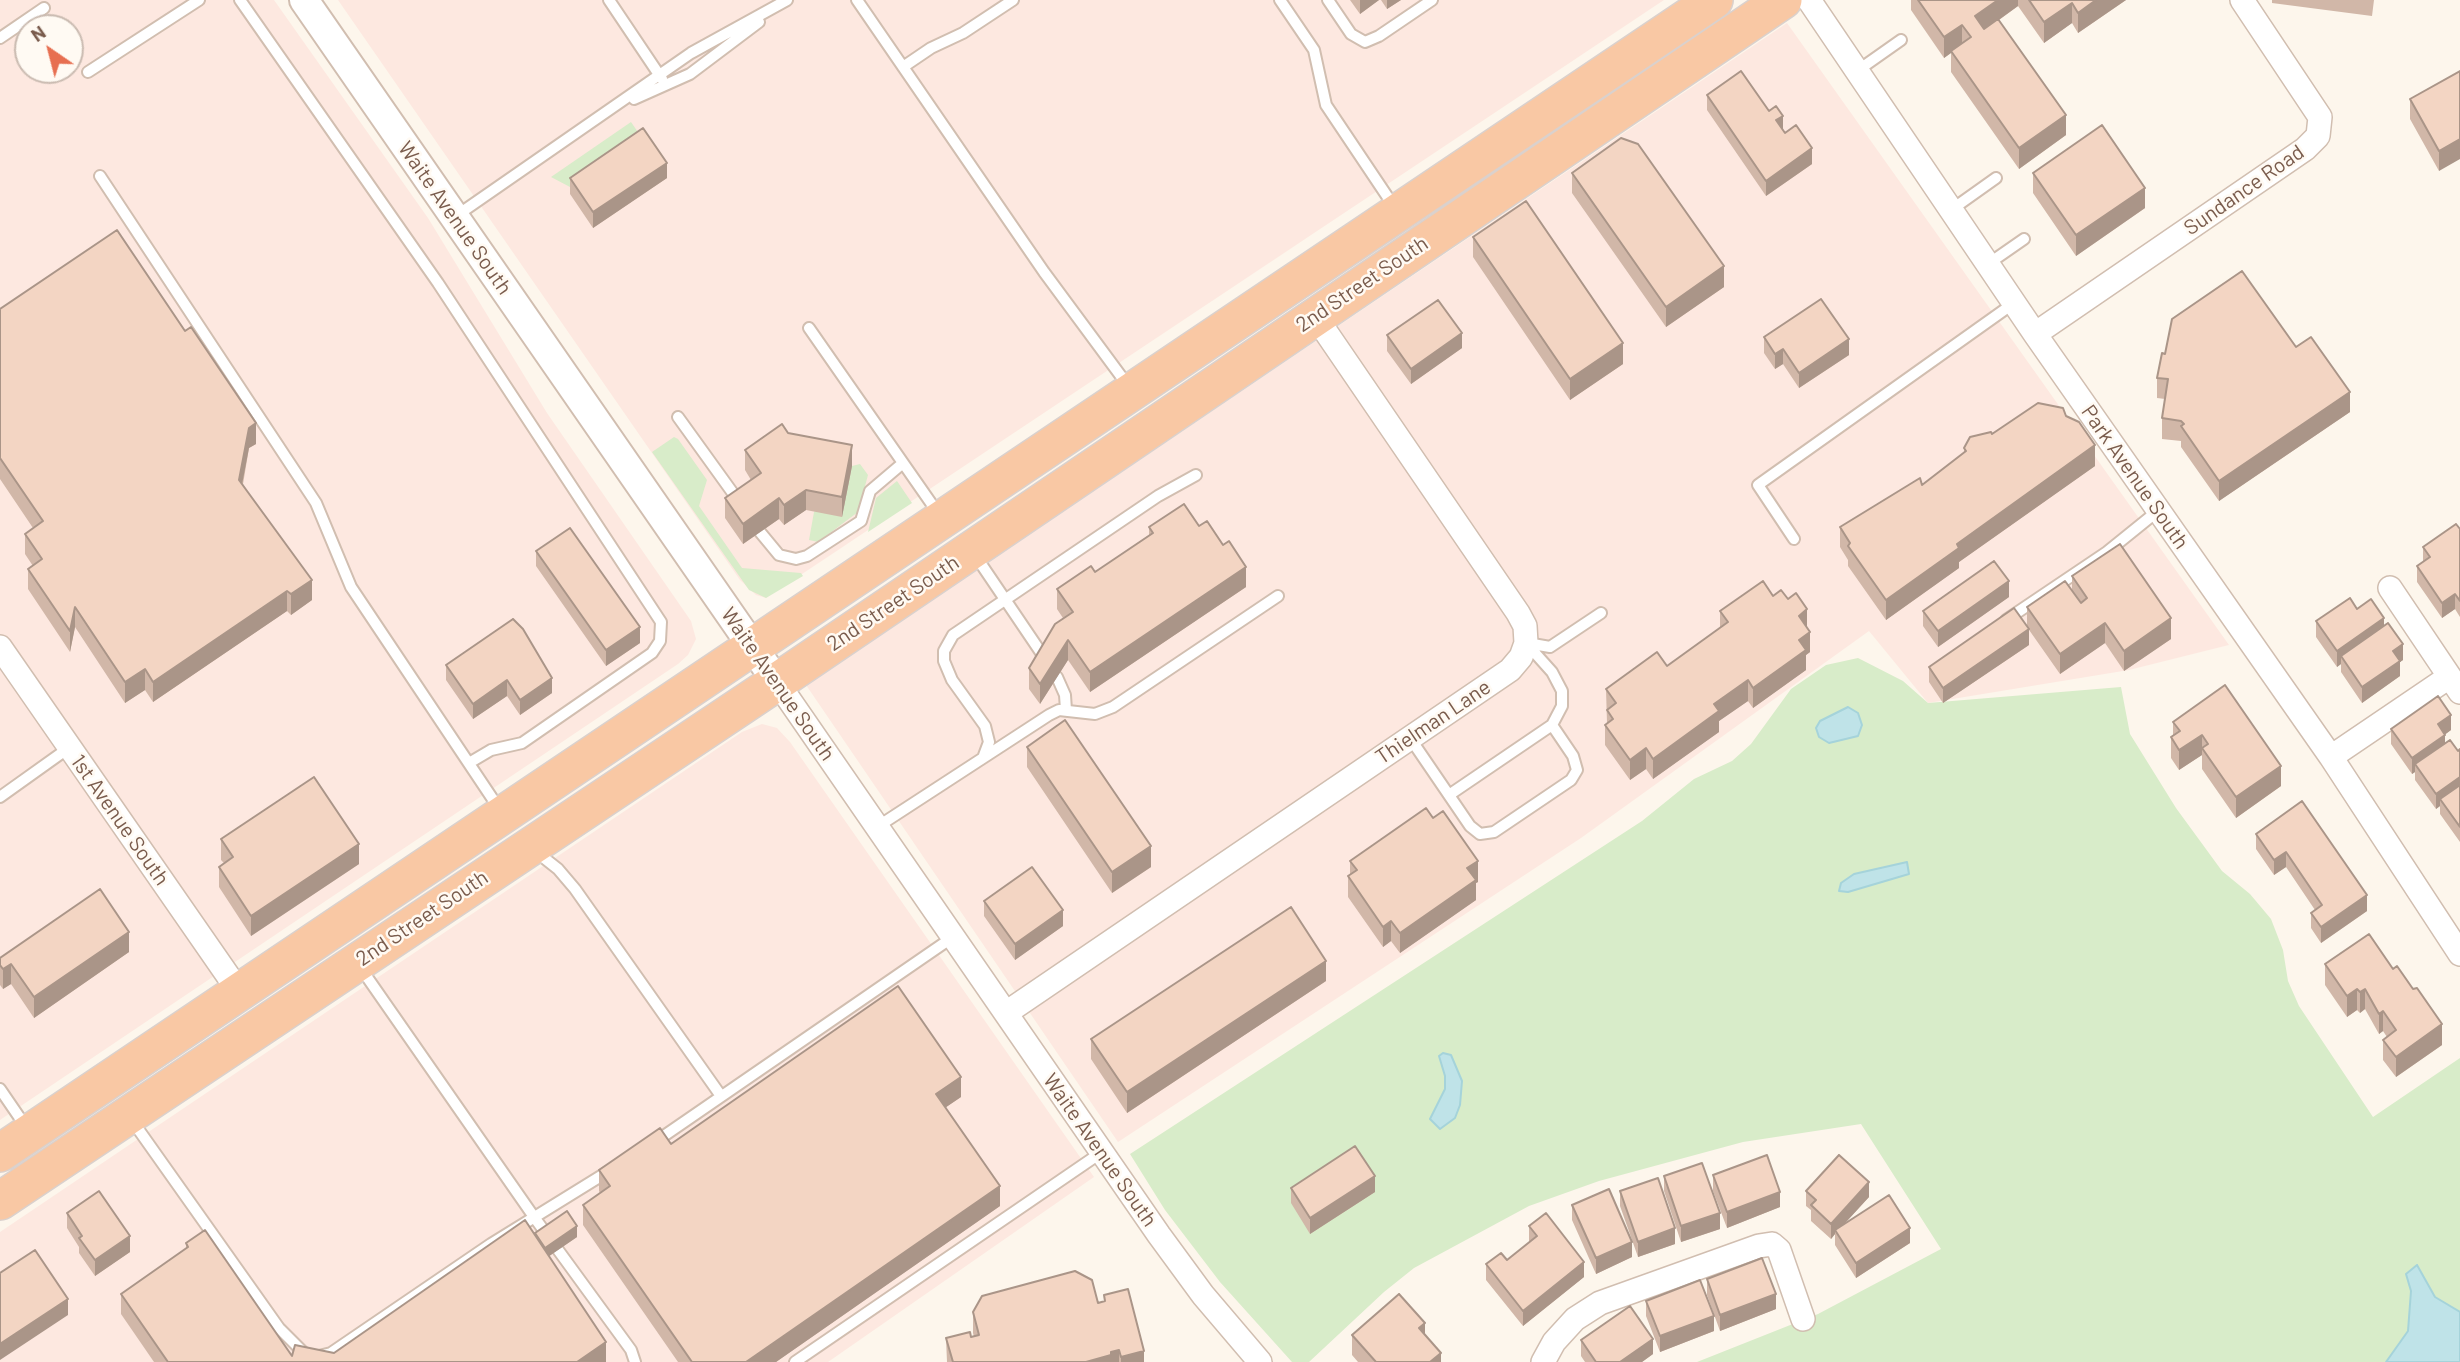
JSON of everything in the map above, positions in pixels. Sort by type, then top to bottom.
[{"type":"highway","name":"2nd Street South","points":[[0,1153],[1714,0]]},
{"type":"highway","name":"2nd Street South","points":[[0,1201],[777,682],[1783,0]]},
{"type":"street","name":"Waite Avenue South","points":[[304,0],[1102,1152],[1203,1295],[1260,1362]]},
{"type":"street","name":"Park Avenue South","points":[[1810,0],[2035,334],[2331,757],[2460,954]]},
{"type":"street","name":"Sundance Road","points":[[2035,334],[2305,149],[2318,136],[2320,117],[2242,0]]},
{"type":"street","points":[[1315,316],[1518,613],[1525,626],[1526,643]]},
{"type":"street","points":[[2331,757],[2455,684],[2390,588]]},
{"type":"street","name":"Thielman Lane","points":[[1006,1013],[1510,670],[1521,657],[1526,643]]},
{"type":"street","name":"1st Avenue South","points":[[0,647],[240,993]]},
{"type":"street","points":[[1543,1362],[1554,1342],[1576,1319],[1600,1303],[1759,1246],[1772,1244],[1779,1250],[1803,1320]]},
{"type":"lane","points":[[88,72],[199,0]]},
{"type":"lane","points":[[240,0],[438,283],[661,622],[660,641],[652,653],[522,743],[491,750],[469,763]]},
{"type":"lane","points":[[609,0],[667,86]]},
{"type":"lane","points":[[454,217],[624,102],[659,74],[710,41],[787,0]]},
{"type":"lane","points":[[624,102],[667,86],[713,58],[787,0]]},
{"type":"lane","points":[[857,0],[1038,263],[1132,392]]},
{"type":"lane","points":[[903,66],[963,33],[1013,0]]},
{"type":"lane","points":[[1281,0],[1314,50],[1326,105],[1398,213]]},
{"type":"lane","points":[[1328,0],[1352,34],[1365,42],[1379,36],[1432,0]]},
{"type":"lane","points":[[0,38],[44,8]]},
{"type":"lane","points":[[1857,71],[1901,40]]},
{"type":"lane","points":[[100,176],[316,503],[351,587],[503,815]]},
{"type":"lane","points":[[1951,210],[1996,178]]},
{"type":"lane","points":[[1988,264],[2024,239]]},
{"type":"lane","points":[[1794,539],[1758,485],[2014,303]]},
{"type":"lane","points":[[810,328],[942,519]]},
{"type":"lane","points":[[678,417],[742,506]]},
{"type":"lane","points":[[760,532],[779,555],[796,559],[807,556],[861,521],[870,491],[903,463]]},
{"type":"lane","points":[[982,760],[988,734],[947,671],[944,651],[953,635],[1158,496],[1196,475]]},
{"type":"lane","points":[[1992,630],[2107,552],[2159,510]]},
{"type":"lane","points":[[971,550],[1046,660]]},
{"type":"lane","points":[[877,827],[1049,715],[1066,710],[1095,715],[1104,713],[1278,596]]},
{"type":"lane","points":[[1526,643],[1550,646],[1601,613]]},
{"type":"lane","points":[[1448,795],[1552,725],[1562,706],[1562,691],[1552,672],[1526,643]]},
{"type":"lane","points":[[1057,677],[1065,695],[1066,710]]},
{"type":"lane","points":[[1410,738],[1470,826],[1480,834],[1494,832],[1571,780],[1577,769],[1573,756],[1552,725]]},
{"type":"lane","points":[[0,797],[70,747]]},
{"type":"lane","points":[[529,846],[558,869],[575,889],[721,1096]]},
{"type":"lane","points":[[643,1149],[953,937]]},
{"type":"lane","points":[[356,962],[534,1217],[631,1350],[635,1362]]},
{"type":"lane","points":[[0,1089],[30,1133]]},
{"type":"lane","points":[[128,1115],[279,1328],[304,1353],[316,1356],[331,1353],[534,1217],[622,1162]]},
{"type":"lane","points":[[795,1362],[1102,1152]]},
{"type":"shaded area","points":[[0,0],[274,0],[428,218],[547,413],[691,621],[696,639],[688,655],[0,1120]]},
{"type":"shaded area","points":[[338,0],[1664,0],[766,598],[756,595],[740,580]]},
{"type":"shaded area","points":[[1787,23],[2229,645],[2129,670],[1928,703],[1869,631],[1581,838],[1118,1142],[806,685]]},
{"type":"shaded area","points":[[762,724],[777,728],[790,742],[1094,1177],[828,1362],[0,1362],[0,1232],[742,732]]},
{"type":"green space","points":[[631,122],[642,138],[570,187],[551,177]]},
{"type":"green space","points":[[674,437],[707,480],[699,506],[742,568],[801,573],[803,576],[766,598],[749,590],[652,452]]},
{"type":"green space","points":[[860,464],[868,475],[858,512],[818,542],[809,540],[814,512],[852,466]]},
{"type":"green space","points":[[897,481],[912,503],[868,532],[876,498]]},
{"type":"green space","points":[[1858,658],[1903,681],[1928,703],[2121,687],[2130,734],[2176,808],[2222,871],[2250,894],[2271,919],[2283,950],[2288,981],[2299,1006],[2373,1117],[2460,1058],[2460,1362],[1697,1362],[1818,1314],[1941,1249],[1861,1124],[1743,1142],[1599,1181],[1529,1206],[1414,1268],[1384,1292],[1309,1362],[1292,1362],[1220,1282],[1165,1210],[1130,1154],[1642,821],[1694,779],[1732,761],[1751,744],[1791,689],[1826,665]]},
{"type":"water","points":[[1848,707],[1858,713],[1862,725],[1858,736],[1829,743],[1819,737],[1816,728],[1820,721]]},
{"type":"water","points":[[1907,862],[1909,874],[1848,892],[1839,891],[1841,883],[1854,874]]},
{"type":"water","points":[[1443,1053],[1451,1055],[1462,1081],[1460,1105],[1455,1118],[1440,1129],[1430,1119],[1445,1089],[1445,1076],[1439,1056]]},
{"type":"water","points":[[2417,1265],[2435,1297],[2460,1312],[2460,1362],[2386,1362],[2408,1331],[2411,1291],[2406,1274]]},
{"type":"building","points":[[1918,0],[1998,0],[1975,16],[1984,29],[1998,19],[2066,115],[2019,148],[1951,51],[1971,37],[1962,25],[1944,37]]},
{"type":"building","points":[[2029,0],[2096,0],[2078,13],[2072,3],[2044,22]]},
{"type":"building","points":[[1741,71],[1769,111],[1776,106],[1783,116],[1776,120],[1785,133],[1796,125],[1812,148],[1766,181],[1707,95]]},
{"type":"building","points":[[2460,71],[2460,139],[2439,151],[2410,99]]},
{"type":"building","points":[[2102,125],[2145,188],[2076,235],[2033,173]]},
{"type":"building","points":[[643,128],[667,163],[593,212],[570,178]]},
{"type":"building","points":[[1621,138],[1638,144],[1724,266],[1666,307],[1572,173]]},
{"type":"building","points":[[1526,201],[1623,343],[1570,379],[1473,237]]},
{"type":"building","points":[[117,230],[185,331],[191,327],[256,423],[249,428],[239,480],[312,580],[291,594],[287,591],[153,682],[145,669],[125,682],[75,607],[70,631],[28,569],[42,559],[25,534],[43,521],[0,458],[0,309]]},
{"type":"building","points":[[2242,271],[2296,347],[2311,337],[2350,392],[2219,481],[2181,426],[2184,424],[2181,421],[2162,418],[2168,379],[2157,378],[2172,319]]},
{"type":"building","points":[[1821,299],[1849,339],[1799,373],[1783,349],[1775,354],[1764,337]]},
{"type":"building","points":[[1438,300],[1462,333],[1411,369],[1387,335]]},
{"type":"building","points":[[2038,403],[2063,408],[2066,416],[2079,422],[2095,445],[1957,544],[1959,548],[1886,600],[1848,546],[1850,543],[1840,527],[1920,478],[1922,485],[1966,451],[1964,448],[1970,437],[1991,432],[1992,434]]},
{"type":"building","points":[[782,424],[788,433],[852,445],[842,497],[806,490],[784,505],[779,498],[743,524],[725,498],[761,473],[745,450]]},
{"type":"building","points":[[1184,504],[1199,526],[1207,521],[1223,545],[1229,541],[1246,567],[1090,672],[1068,640],[1040,684],[1029,668],[1055,624],[1073,612],[1057,589],[1091,566],[1095,572],[1153,533],[1149,527]]},
{"type":"building","points":[[2456,524],[2460,529],[2460,601],[2455,594],[2442,603],[2417,566],[2430,557],[2423,547]]},
{"type":"building","points":[[570,528],[640,627],[606,650],[536,551]]},
{"type":"building","points":[[2120,544],[2171,618],[2124,651],[2105,623],[2060,654],[2027,607],[2065,581],[2081,603],[2087,598],[2072,576]]},
{"type":"building","points":[[1994,561],[2009,581],[1938,631],[1923,611]]},
{"type":"building","points":[[1763,581],[1773,596],[1781,590],[1788,599],[1796,593],[1807,609],[1799,616],[1810,632],[1799,640],[1806,650],[1753,688],[1748,680],[1714,704],[1719,711],[1653,759],[1646,748],[1630,760],[1605,725],[1613,719],[1607,710],[1616,703],[1606,689],[1657,652],[1667,666],[1728,622],[1720,611]]},
{"type":"building","points":[[2350,598],[2357,609],[2371,599],[2384,618],[2337,651],[2316,621]]},
{"type":"building","points":[[2014,608],[2029,629],[1943,688],[1929,667]]},
{"type":"building","points":[[513,619],[523,629],[552,678],[520,700],[507,680],[473,704],[446,665]]},
{"type":"building","points":[[2388,623],[2403,644],[2393,651],[2400,661],[2362,687],[2341,656]]},
{"type":"building","points":[[2225,685],[2281,766],[2236,797],[2202,748],[2208,744],[2202,735],[2179,750],[2171,737],[2180,731],[2173,722]]},
{"type":"building","points":[[2438,696],[2451,715],[2438,724],[2445,735],[2412,758],[2391,729]]},
{"type":"building","points":[[1065,720],[1151,846],[1112,872],[1027,747]]},
{"type":"building","points":[[2450,740],[2458,751],[2460,749],[2460,777],[2436,794],[2415,764]]},
{"type":"building","points":[[314,777],[359,844],[251,916],[219,867],[233,857],[221,839]]},
{"type":"building","points":[[2460,785],[2460,827],[2440,799]]},
{"type":"building","points":[[2302,801],[2367,895],[2321,927],[2311,913],[2322,905],[2286,852],[2274,860],[2256,834]]},
{"type":"building","points":[[1426,808],[1433,818],[1443,811],[1478,861],[1467,868],[1476,880],[1400,933],[1391,921],[1383,927],[1348,876],[1357,870],[1350,861]]},
{"type":"building","points":[[1032,867],[1063,910],[1015,944],[984,901]]},
{"type":"building","points":[[100,889],[129,932],[34,997],[11,964],[3,969],[0,958]]},
{"type":"building","points":[[1291,907],[1326,961],[1127,1092],[1091,1039]]},
{"type":"building","points":[[2369,934],[2393,969],[2397,966],[2413,989],[2417,988],[2442,1024],[2396,1057],[2383,1040],[2396,1030],[2383,1011],[2379,1014],[2365,989],[2360,992],[2357,989],[2347,996],[2325,964]]},
{"type":"building","points":[[898,986],[961,1077],[936,1094],[1000,1186],[746,1362],[692,1362],[583,1205],[610,1186],[599,1170],[660,1128],[671,1144]]},
{"type":"building","points":[[1355,1146],[1375,1176],[1310,1218],[1291,1188]]},
{"type":"building","points":[[1767,1155],[1780,1192],[1727,1212],[1713,1175]]},
{"type":"building","points":[[1839,1155],[1869,1182],[1831,1224],[1811,1205],[1816,1200],[1806,1191]]},
{"type":"building","points":[[1702,1163],[1720,1213],[1681,1226],[1664,1176]]},
{"type":"building","points":[[1658,1178],[1675,1228],[1638,1242],[1620,1191]]},
{"type":"building","points":[[1609,1189],[1632,1242],[1596,1258],[1572,1205]]},
{"type":"building","points":[[99,1191],[130,1236],[95,1260],[79,1238],[82,1236],[67,1213]]},
{"type":"building","points":[[1889,1195],[1910,1228],[1856,1263],[1835,1230]]},
{"type":"building","points":[[567,1211],[577,1226],[545,1248],[535,1233]]},
{"type":"building","points":[[1546,1213],[1584,1262],[1523,1311],[1486,1264],[1501,1253],[1507,1260],[1537,1236],[1529,1226]]},
{"type":"building","points":[[525,1220],[606,1342],[577,1362],[168,1362],[121,1294],[188,1247],[186,1243],[205,1230],[292,1356],[295,1345],[334,1353]]},
{"type":"building","points":[[35,1250],[68,1299],[0,1344],[0,1273]]},
{"type":"building","points":[[1762,1258],[1776,1294],[1720,1315],[1707,1279]]},
{"type":"building","points":[[1075,1271],[1092,1280],[1098,1303],[1105,1301],[1104,1295],[1128,1289],[1144,1351],[1121,1357],[1119,1350],[1086,1362],[953,1362],[946,1338],[970,1332],[971,1337],[979,1335],[973,1312],[982,1296]]},
{"type":"building","points":[[1700,1280],[1714,1316],[1660,1336],[1646,1301]]},
{"type":"building","points":[[1399,1294],[1425,1323],[1419,1328],[1441,1353],[1430,1362],[1376,1362],[1352,1335]]},
{"type":"building","points":[[1630,1306],[1653,1339],[1620,1362],[1596,1362],[1581,1340]]}]
